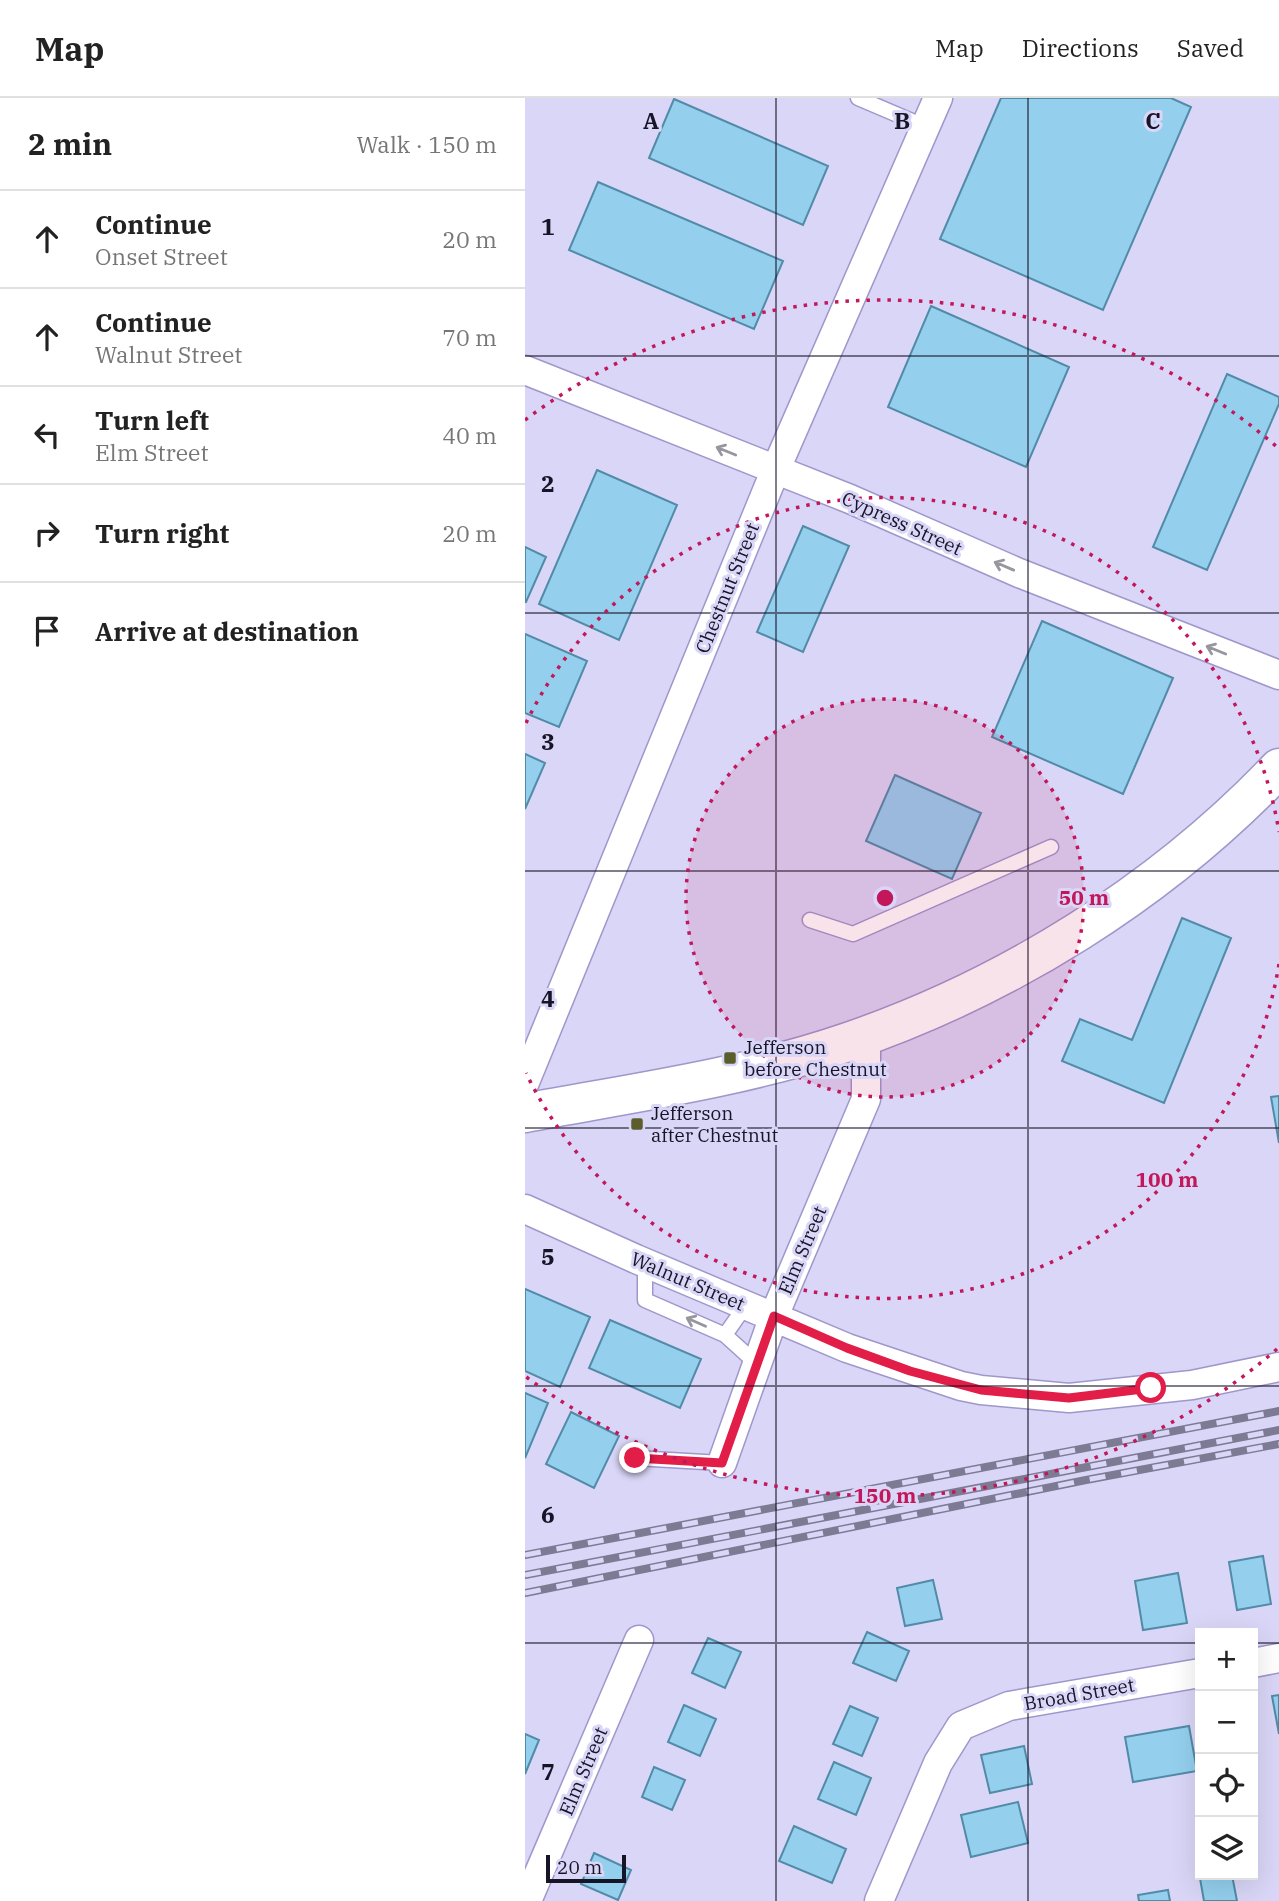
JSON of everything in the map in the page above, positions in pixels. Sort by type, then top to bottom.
[{"type":"main road","points":[[525,1113],[736,1072],[807,1055],[866,1035],[950,1001],[997,977],[1104,914],[1179,859],[1279,768]]},
{"type":"street","name":"Chestnut Street","points":[[525,1082],[775,471],[938,98]]},
{"type":"street","name":"Cypress Street","points":[[525,370],[850,499],[1019,573],[1279,675]]},
{"type":"street","name":"Elm Street","points":[[722,1463],[774,1316],[866,1099],[866,1035]]},
{"type":"street","name":"Walnut Street","points":[[525,1209],[847,1348],[961,1386],[1069,1398],[1192,1385],[1279,1367]]},
{"type":"street","name":"Elm Street","points":[[527,1901],[639,1640]]},
{"type":"street","points":[[1258,1662],[1279,1658]]},
{"type":"street","name":"Broad Street","points":[[879,1901],[938,1763],[961,1726],[1009,1706],[1195,1674]]},
{"type":"lane","points":[[858,98],[926,127]]},
{"type":"lane","points":[[810,920],[853,934],[1051,847]]},
{"type":"lane","points":[[645,1263],[645,1300],[725,1335],[757,1364]]},
{"type":"lane","points":[[725,1335],[746,1305]]},
{"type":"lane","points":[[635,1458],[722,1463]]},
{"type":"building","points":[[1001,98],[1171,98],[1191,107],[1103,310],[940,239]]},
{"type":"building","points":[[674,99],[828,166],[803,225],[649,158]]},
{"type":"building","points":[[598,182],[783,261],[754,329],[569,250]]},
{"type":"building","points":[[931,306],[1069,367],[1026,467],[888,407]]},
{"type":"building","points":[[1227,374],[1279,397],[1279,404],[1207,570],[1153,547]]},
{"type":"building","points":[[597,470],[677,505],[619,640],[539,604]]},
{"type":"building","points":[[803,526],[849,546],[803,652],[757,632]]},
{"type":"building","points":[[525,547],[546,557],[526,602],[525,602]]},
{"type":"building","points":[[1042,621],[1173,678],[1123,794],[992,737]]},
{"type":"building","points":[[525,634],[587,661],[559,727],[525,713]]},
{"type":"building","points":[[525,754],[545,763],[525,809]]},
{"type":"building","points":[[895,775],[981,813],[952,879],[866,841]]},
{"type":"building","points":[[1182,918],[1231,938],[1164,1103],[1062,1061],[1080,1019],[1132,1040]]},
{"type":"building","points":[[1279,1096],[1279,1143],[1271,1097]]},
{"type":"building","points":[[525,1289],[590,1317],[560,1387],[525,1371]]},
{"type":"building","points":[[610,1320],[701,1359],[680,1408],[589,1368]]},
{"type":"building","points":[[525,1393],[548,1403],[525,1458]]},
{"type":"building","points":[[571,1412],[619,1436],[594,1488],[546,1464]]},
{"type":"building","points":[[1263,1556],[1271,1604],[1237,1610],[1229,1562]]},
{"type":"building","points":[[1178,1573],[1187,1623],[1143,1630],[1135,1581]]},
{"type":"building","points":[[933,1580],[942,1619],[905,1626],[897,1588]]},
{"type":"building","points":[[867,1632],[909,1651],[896,1681],[853,1663]]},
{"type":"building","points":[[708,1638],[741,1652],[725,1688],[692,1673]]},
{"type":"building","points":[[1279,1695],[1279,1734],[1272,1696]]},
{"type":"building","points":[[684,1705],[716,1719],[700,1756],[668,1742]]},
{"type":"building","points":[[850,1706],[878,1718],[862,1756],[833,1744]]},
{"type":"building","points":[[1189,1726],[1195,1771],[1133,1782],[1125,1737]]},
{"type":"building","points":[[525,1734],[539,1740],[525,1774]]},
{"type":"building","points":[[1024,1746],[1032,1784],[990,1793],[981,1755]]},
{"type":"building","points":[[834,1762],[871,1778],[856,1815],[818,1799]]},
{"type":"building","points":[[654,1767],[685,1780],[672,1810],[642,1797]]},
{"type":"building","points":[[1018,1802],[1028,1843],[971,1857],[961,1815]]},
{"type":"building","points":[[794,1826],[846,1849],[832,1883],[779,1861]]},
{"type":"building","points":[[594,1853],[631,1870],[618,1900],[581,1884]]},
{"type":"building","points":[[1200,1880],[1233,1880],[1237,1901],[1204,1901]]},
{"type":"building","points":[[1168,1890],[1170,1901],[1139,1901],[1138,1895]]},
{"type":"railway","points":[[525,1555],[1279,1411]]},
{"type":"railway","points":[[525,1575],[1279,1430]]},
{"type":"railway","points":[[525,1593],[1279,1444]]},
{"type":"place","name":"Jefferson before Chestnut","points":[[730,1058]]},
{"type":"place","name":"Jefferson after Chestnut","points":[[637,1124]]},
{"type":"route","points":[[635,1458],[722,1463],[774,1316],[847,1348],[910,1371],[981,1390],[1069,1398],[1151,1388]]}]
